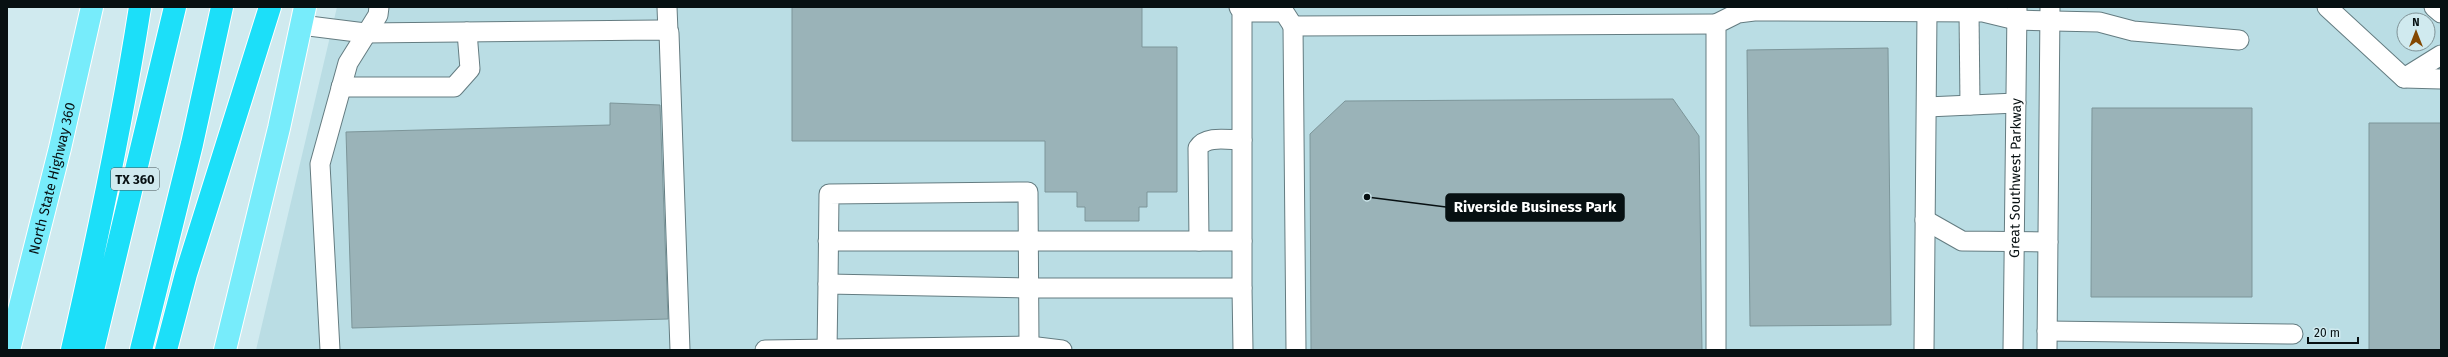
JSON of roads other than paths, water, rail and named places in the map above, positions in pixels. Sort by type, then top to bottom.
[{"type":"highway","points":[[72,350],[104,212],[127,90],[140,7]]},
{"type":"highway","name":"TX 360","points":[[93,350],[175,7]]},
{"type":"highway","name":"TX 360","points":[[141,350],[192,144],[222,7]]},
{"type":"highway","points":[[166,350],[186,274],[270,7]]},
{"type":"main road","name":"North State Highway 360","points":[[9,350],[60,148],[92,7]]},
{"type":"main road","points":[[224,350],[266,186],[303,16]]},
{"type":"street","points":[[330,350],[320,164],[348,63],[365,33],[378,15],[379,7]]},
{"type":"street","points":[[667,7],[680,350]]},
{"type":"street","points":[[2327,7],[2404,78],[2441,79]]},
{"type":"street","points":[[2434,7],[2441,13]]},
{"type":"street","points":[[1243,350],[1241,9],[1284,12],[1293,26],[1296,350]]},
{"type":"street","points":[[1293,26],[1716,24],[1738,13],[1754,11],[1982,12],[2050,14],[2099,22],[2133,31],[2239,40]]},
{"type":"street","points":[[1924,350],[1927,107],[1926,12]]},
{"type":"street","points":[[1969,12],[1970,105]]},
{"type":"street","name":"Great Southwest Parkway","points":[[2013,350],[2016,14]]},
{"type":"street","points":[[2047,350],[2050,14]]},
{"type":"street","points":[[303,16],[365,33],[660,30],[668,32]]},
{"type":"street","points":[[1716,24],[1716,350]]},
{"type":"street","points":[[341,87],[454,87],[470,70],[467,32]]},
{"type":"street","points":[[2404,78],[2441,55]]},
{"type":"street","points":[[1927,107],[2016,103]]},
{"type":"street","points":[[1198,241],[1198,148],[1201,142],[1208,140],[1242,140]]},
{"type":"street","points":[[827,349],[829,194],[1028,192],[1029,346]]},
{"type":"street","points":[[1925,220],[1962,241],[2048,242]]},
{"type":"street","points":[[828,241],[1242,241]]},
{"type":"street","points":[[828,284],[1028,288],[1242,288]]},
{"type":"street","points":[[2047,331],[2293,334]]},
{"type":"street","points":[[765,350],[1029,346],[1062,350]]},
{"type":"place","name":"Riverside Business Park","points":[[1367,197]]}]
